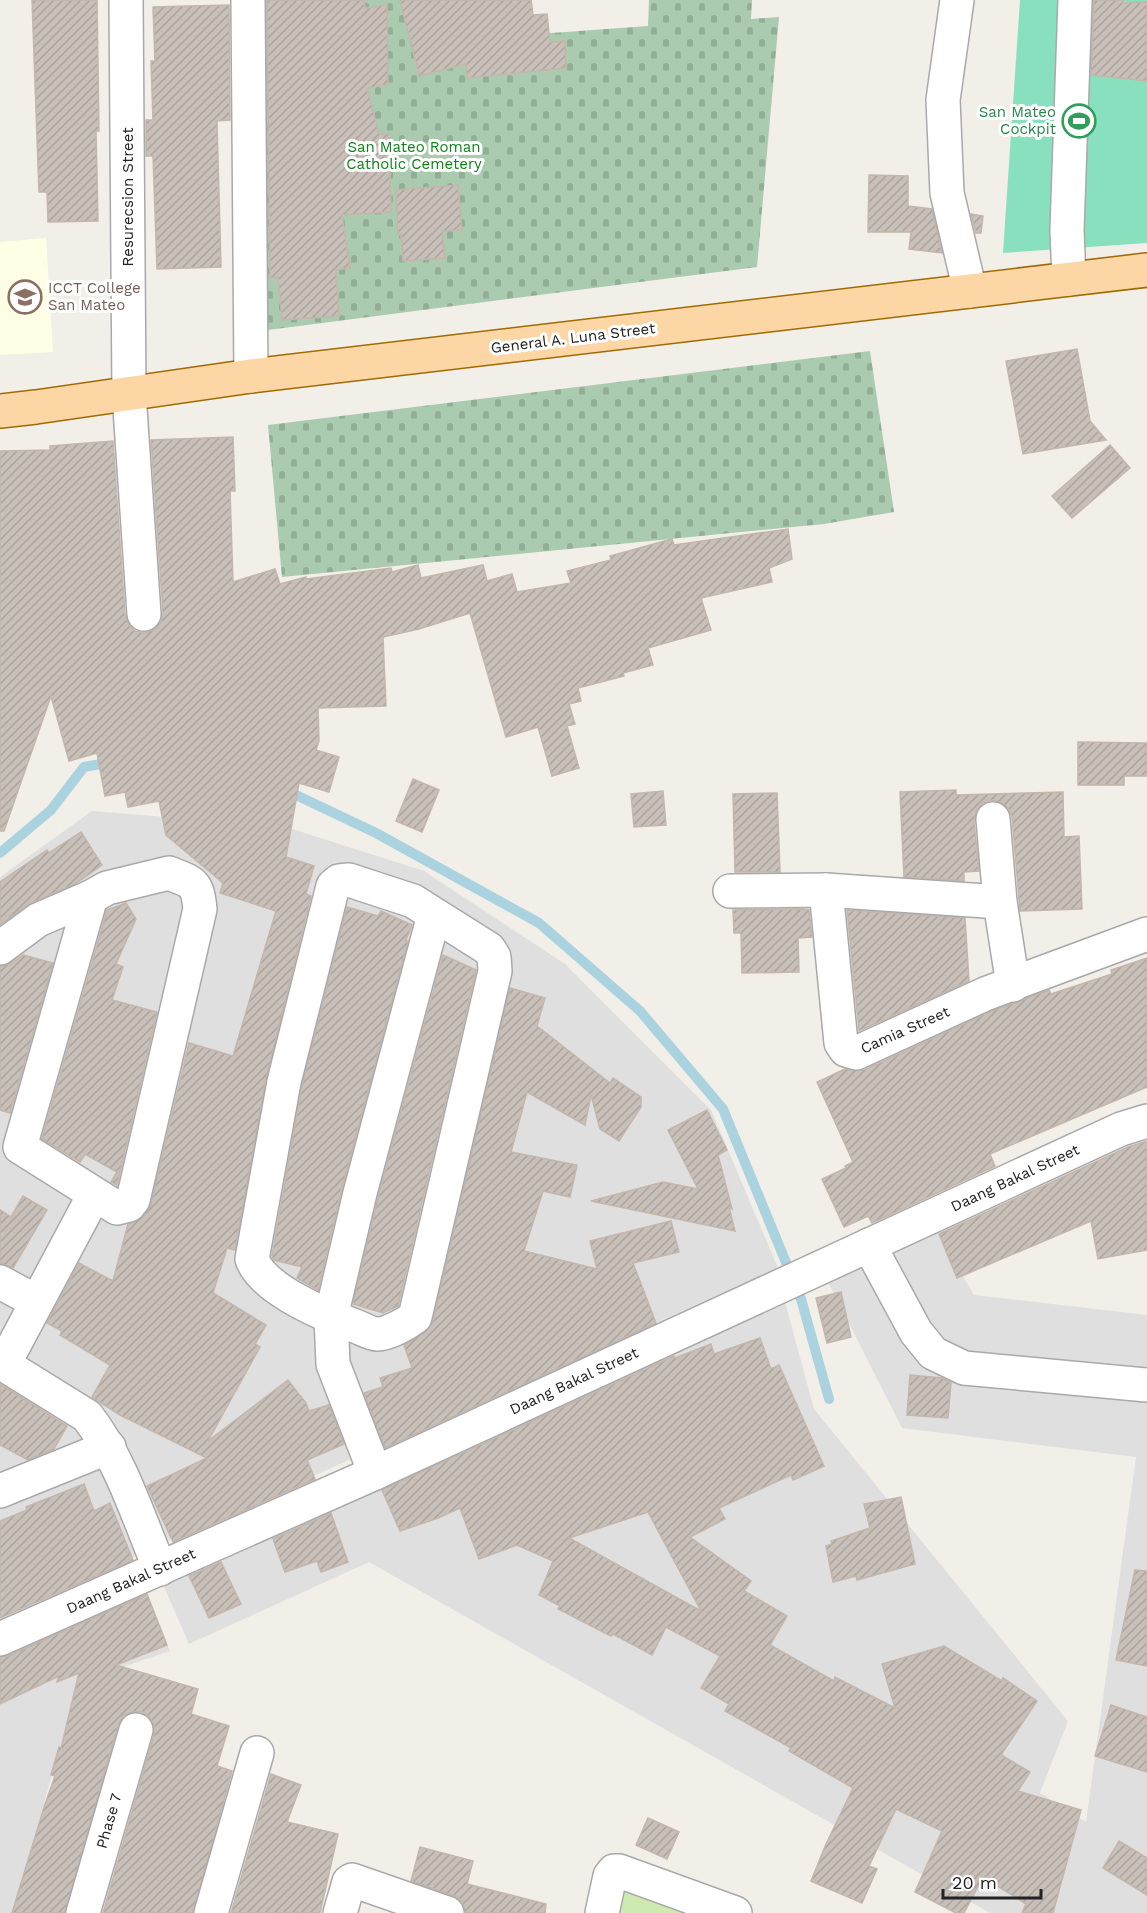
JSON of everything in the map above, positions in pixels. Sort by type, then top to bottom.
[{"type":"main road","name":"General A. Luna Street","points":[[0,411],[251,376],[1147,270]]},
{"type":"street","name":"Resurecsion Street","points":[[126,0],[129,394],[144,614]]},
{"type":"street","points":[[248,0],[251,376]]},
{"type":"street","points":[[957,0],[943,100],[947,193],[970,291]]},
{"type":"street","points":[[1069,279],[1067,230],[1075,0]]},
{"type":"street","points":[[993,819],[1000,902],[1013,985]]},
{"type":"street","points":[[0,948],[38,920],[92,897],[107,888],[169,873],[189,881],[196,887],[200,909],[134,1200],[129,1205],[117,1208],[10,1144],[92,897]]},
{"type":"street","points":[[349,880],[413,901],[489,949],[494,957],[495,971],[415,1317],[403,1326],[377,1334],[331,1317],[276,1286],[256,1270],[252,1259],[284,1082],[333,886],[339,881],[349,880]]},
{"type":"street","points":[[730,891],[826,890],[1000,902]]},
{"type":"street","name":"Camia Street","points":[[826,890],[841,1043],[846,1050],[856,1053],[985,994],[1147,934]]},
{"type":"street","points":[[375,1473],[333,1364],[331,1317],[360,1192],[434,915]]},
{"type":"street","name":"Daang Bakal Street","points":[[0,1639],[375,1473],[1121,1129],[1147,1120]]},
{"type":"street","points":[[94,1195],[2,1363],[87,1416],[109,1447],[160,1569]]},
{"type":"street","points":[[869,1245],[916,1332],[933,1353],[964,1368],[1147,1385]]},
{"type":"street","points":[[0,1282],[37,1302]]},
{"type":"street","points":[[0,1491],[109,1447]]},
{"type":"street","name":"Phase 7","points":[[83,1913],[136,1730]]},
{"type":"street","points":[[211,1913],[257,1753]]},
{"type":"street","points":[[602,1913],[610,1876],[614,1871],[618,1871],[735,1913]]},
{"type":"street","points":[[340,1913],[349,1882],[352,1880],[447,1913]]},
{"type":"shaded area","name":"ICCT College San Mateo","points":[[46,238],[53,352],[0,355],[0,242]]},
{"type":"shaded area","points":[[92,811],[286,827],[424,871],[565,964],[711,1110],[778,1268],[0,1616],[0,877]]},
{"type":"shaded area","points":[[936,1230],[974,1295],[1147,1315],[1147,1913],[990,1913],[369,1562],[189,1644],[162,1582],[785,1302],[814,1409],[1068,1721],[1040,1793],[1086,1822],[1136,1457],[902,1428],[828,1282]]},
{"type":"shaded area","points":[[142,1588],[170,1651],[79,1682],[12,1913],[0,1913],[0,1651]]},
{"type":"green space","name":"San Mateo Roman Catholic Cemetery","points":[[252,0],[510,0],[510,36],[648,26],[649,0],[752,0],[751,19],[779,17],[757,267],[268,330]]},
{"type":"green space","name":"San Mateo Cockpit","points":[[1020,0],[1147,0],[1147,243],[1003,253]]},
{"type":"green space","points":[[870,351],[894,512],[824,524],[282,577],[268,425]]},
{"type":"green space","points":[[624,1890],[695,1913],[616,1913]]},
{"type":"building","points":[[32,0],[97,0],[98,221],[48,222],[47,192],[39,192]]},
{"type":"building","points":[[267,0],[364,0],[365,8],[387,5],[388,84],[367,88],[379,134],[389,134],[391,212],[342,215],[350,268],[336,270],[339,316],[282,320],[278,277],[270,278]]},
{"type":"building","points":[[400,0],[531,0],[533,15],[547,14],[550,42],[565,41],[566,68],[467,78],[466,64],[419,76]]},
{"type":"building","points":[[1094,0],[1123,0],[1122,3],[1147,2],[1147,81],[1091,75]]},
{"type":"building","points":[[229,5],[230,120],[217,121],[221,267],[157,269],[153,156],[146,156],[146,120],[153,120],[151,61],[155,61],[153,7]]},
{"type":"building","points":[[869,175],[908,176],[908,206],[932,209],[942,253],[909,249],[911,232],[868,232]]},
{"type":"building","points":[[458,185],[462,230],[442,231],[445,258],[403,261],[401,234],[398,235],[396,190]]},
{"type":"building","points":[[971,214],[983,216],[981,233],[976,233]]},
{"type":"building","points":[[1077,349],[1090,421],[1106,440],[1023,454],[1006,361]]},
{"type":"building","points":[[233,437],[235,491],[230,491],[233,582],[275,569],[280,584],[306,577],[306,579],[391,568],[392,572],[418,565],[421,578],[483,565],[487,581],[512,574],[517,592],[571,583],[567,571],[611,560],[610,556],[672,539],[674,545],[788,529],[792,559],[769,568],[772,582],[701,598],[711,630],[648,648],[653,665],[623,673],[624,676],[578,688],[581,701],[569,704],[575,724],[567,726],[579,768],[552,776],[538,727],[506,737],[470,613],[419,629],[383,637],[386,706],[318,708],[319,741],[316,750],[339,757],[329,792],[299,783],[286,857],[314,866],[306,894],[311,896],[266,1079],[235,1250],[227,1248],[213,1293],[266,1325],[255,1344],[260,1347],[208,1441],[288,1380],[306,1403],[309,1411],[329,1405],[344,1444],[307,1460],[315,1479],[173,1542],[147,1486],[207,1458],[120,1415],[92,1397],[110,1365],[60,1335],[62,1331],[47,1323],[79,1263],[113,1281],[128,1224],[143,1217],[151,1204],[189,1043],[233,1056],[276,911],[220,893],[223,883],[166,835],[159,801],[128,807],[125,792],[105,796],[97,753],[69,761],[51,696],[4,831],[0,831],[0,451],[50,450],[50,446],[113,441],[125,615],[129,625],[135,631],[145,633],[155,629],[161,622],[163,613],[151,440]]},
{"type":"building","points":[[1110,445],[1130,468],[1072,518],[1052,496]]},
{"type":"building","points":[[1078,742],[1147,743],[1147,776],[1124,776],[1124,785],[1078,785]]},
{"type":"building","points":[[413,779],[439,790],[422,832],[396,821]]},
{"type":"building","points":[[956,790],[956,795],[1063,792],[1064,837],[1079,836],[1082,909],[1020,911],[1012,817],[1008,808],[992,800],[983,803],[976,812],[974,821],[979,871],[964,872],[964,881],[904,877],[900,792]]},
{"type":"building","points":[[663,791],[666,825],[634,827],[631,794]]},
{"type":"building","points":[[777,793],[780,872],[735,872],[733,794]]},
{"type":"building","points":[[81,832],[102,865],[75,884],[27,905],[0,925],[0,882],[47,850],[49,853]]},
{"type":"building","points":[[126,903],[136,919],[116,964],[123,967],[112,1000],[157,1012],[117,1185],[111,1182],[117,1172],[85,1154],[80,1162],[42,1139],[107,910]]},
{"type":"building","points":[[347,907],[378,916],[381,911],[412,925],[406,940],[408,941],[342,1188],[318,1290],[297,1278],[302,1267],[274,1260],[272,1256],[302,1086]]},
{"type":"building","points":[[733,910],[809,910],[812,937],[798,938],[799,972],[742,973],[741,933],[734,933]]},
{"type":"building","points":[[847,910],[965,918],[969,981],[859,1031]]},
{"type":"building","points":[[23,955],[53,963],[10,1113],[0,1110],[0,966],[11,963]]},
{"type":"building","points":[[443,955],[476,970],[398,1306],[383,1313],[353,1304],[378,1198]]},
{"type":"building","points":[[1147,958],[1147,1087],[990,1154],[995,1166],[872,1223],[868,1216],[844,1227],[822,1179],[846,1168],[845,1166],[853,1162],[817,1082],[845,1069],[864,1070],[992,1011],[1049,990],[1051,994],[1112,974],[1111,970]]},
{"type":"building","points":[[510,988],[545,998],[537,1026],[610,1083],[613,1078],[641,1097],[641,1107],[619,1141],[600,1129],[591,1095],[585,1125],[527,1092],[511,1152],[577,1165],[570,1197],[543,1191],[524,1251],[597,1269],[590,1241],[671,1221],[679,1252],[633,1263],[656,1323],[385,1448],[364,1393],[383,1387],[380,1378],[412,1368],[404,1345],[426,1332],[433,1321]]},
{"type":"building","points":[[707,1110],[727,1150],[718,1155],[732,1209],[729,1207],[735,1231],[591,1201],[663,1182],[698,1189],[668,1130]]},
{"type":"building","points":[[1147,1141],[1147,1250],[1098,1259],[1091,1221],[957,1278],[939,1234],[1128,1147]]},
{"type":"building","points":[[23,1196],[47,1210],[13,1268],[0,1263],[0,1210],[11,1217]]},
{"type":"building","points":[[841,1292],[851,1337],[827,1343],[816,1298]]},
{"type":"building","points":[[760,1338],[771,1369],[779,1365],[824,1466],[793,1480],[791,1475],[719,1508],[725,1519],[690,1537],[751,1581],[744,1591],[787,1616],[770,1645],[834,1681],[835,1677],[895,1708],[882,1664],[944,1646],[1002,1681],[1003,1678],[1037,1701],[1001,1755],[1030,1772],[1018,1791],[1081,1810],[1053,1913],[1022,1913],[1026,1904],[983,1877],[964,1913],[956,1913],[915,1892],[942,1831],[896,1809],[869,1866],[877,1869],[862,1903],[811,1881],[853,1788],[789,1751],[791,1748],[725,1711],[729,1704],[701,1688],[720,1656],[666,1627],[652,1655],[558,1609],[560,1606],[539,1595],[553,1561],[517,1545],[479,1559],[460,1508],[400,1531],[382,1490],[674,1356],[675,1358],[711,1344],[714,1354]],"holes":[[[648,1512],[701,1611],[569,1538]]]},
{"type":"building","points":[[910,1375],[942,1378],[951,1383],[948,1418],[907,1415]]},
{"type":"building","points":[[0,1384],[67,1426],[54,1449],[28,1460],[0,1445]]},
{"type":"building","points":[[84,1484],[94,1511],[110,1503],[133,1560],[0,1618],[0,1521],[27,1510],[26,1507]]},
{"type":"building","points":[[901,1497],[915,1564],[857,1580],[856,1576],[833,1582],[826,1546],[832,1544],[831,1541],[870,1528],[864,1504]]},
{"type":"building","points":[[331,1513],[348,1562],[321,1572],[317,1561],[285,1572],[273,1539]]},
{"type":"building","points":[[221,1562],[241,1604],[209,1618],[189,1576]]},
{"type":"building","points":[[1135,1570],[1147,1571],[1147,1666],[1116,1660]]},
{"type":"building","points":[[147,1594],[167,1645],[116,1665],[198,1689],[191,1714],[229,1726],[217,1766],[232,1771],[193,1913],[103,1913],[154,1735],[154,1725],[149,1717],[142,1712],[132,1712],[123,1716],[118,1725],[65,1913],[12,1913],[55,1776],[51,1775],[59,1747],[61,1748],[79,1673],[57,1682],[59,1676],[0,1704],[0,1657],[8,1656]]},
{"type":"building","points":[[1111,1705],[1147,1717],[1147,1772],[1095,1756]]},
{"type":"building","points":[[271,1774],[301,1785],[287,1822],[338,1834],[320,1913],[231,1913]]},
{"type":"building","points":[[648,1818],[679,1832],[667,1859],[636,1845]]},
{"type":"building","points":[[1119,1841],[1147,1858],[1147,1895],[1103,1868]]},
{"type":"building","points":[[420,1847],[473,1861],[467,1884],[546,1904],[545,1913],[465,1913],[462,1901],[454,1896],[411,1881]]},
{"type":"waterway","points":[[0,853],[51,810],[84,767],[112,762]]},
{"type":"waterway","points":[[283,792],[298,796],[376,833],[539,923],[640,1011],[723,1109],[801,1299],[829,1399]]},
{"type":"place","name":"San Mateo Cockpit","points":[[1079,121]]},
{"type":"place","name":"ICCT College San Mateo","points":[[25,297]]}]
